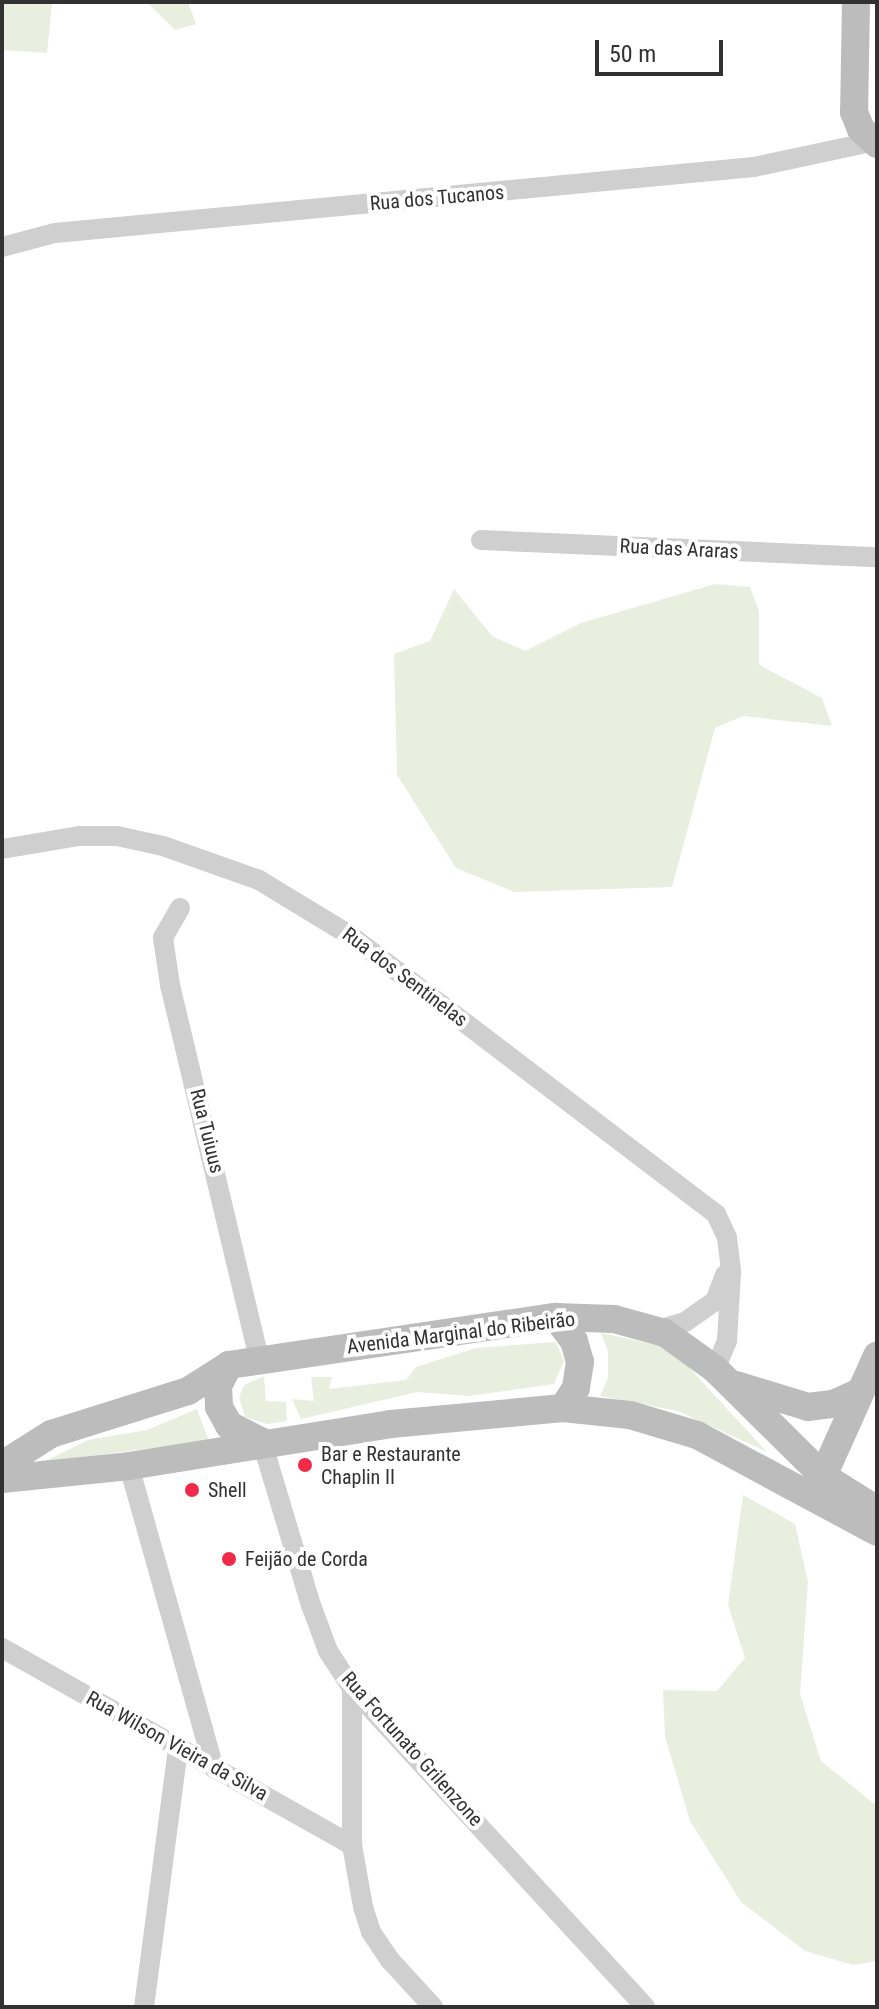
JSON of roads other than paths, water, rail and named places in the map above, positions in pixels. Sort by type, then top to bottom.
[{"type":"main road","points":[[856,2],[851,89],[857,121],[874,143]]},
{"type":"main road","points":[[556,1317],[574,1341],[580,1362],[576,1388],[563,1408]]},
{"type":"main road","name":"Avenida Marginal do Ribeirão","points":[[2,1465],[51,1434],[188,1391],[229,1365],[556,1317],[614,1319],[657,1330],[723,1376],[823,1476],[877,1510]]},
{"type":"main road","points":[[823,1476],[877,1356]]},
{"type":"main road","points":[[229,1365],[218,1386],[219,1407],[229,1425],[262,1442]]},
{"type":"main road","points":[[723,1376],[808,1407],[833,1404],[858,1393]]},
{"type":"main road","points":[[2,1479],[129,1466],[262,1442],[563,1408],[630,1415],[697,1435],[877,1532]]},
{"type":"street","name":"Rua dos Tucanos","points":[[2,247],[55,233],[754,167],[874,143]]},
{"type":"street","name":"Rua das Araras","points":[[481,540],[877,557]]},
{"type":"street","name":"Rua dos Sentinelas","points":[[2,849],[79,836],[117,836],[209,859],[310,908],[696,1197],[723,1224],[729,1260],[723,1376]]},
{"type":"street","name":"Rua Tuiuus","points":[[180,908],[163,938],[170,985],[259,1359]]},
{"type":"street","points":[[657,1330],[685,1322],[715,1301],[729,1260]]},
{"type":"street","name":"Rua Fortunato Grilenzone","points":[[262,1442],[311,1605],[328,1651],[352,1688],[645,2007]]},
{"type":"street","points":[[129,1466],[214,1768]]},
{"type":"street","name":"Rua Wilson Vieira da Silva","points":[[2,1648],[178,1750],[352,1845]]},
{"type":"street","points":[[352,1688],[352,1845],[371,1932],[433,2007]]},
{"type":"street","points":[[144,2007],[178,1750]]},
{"type":"place","name":"Bar e Restaurante Chaplin II","points":[[305,1465]]},
{"type":"place","name":"Shell","points":[[192,1490]]},
{"type":"place","name":"Feijão de Corda","points":[[229,1559]]}]
